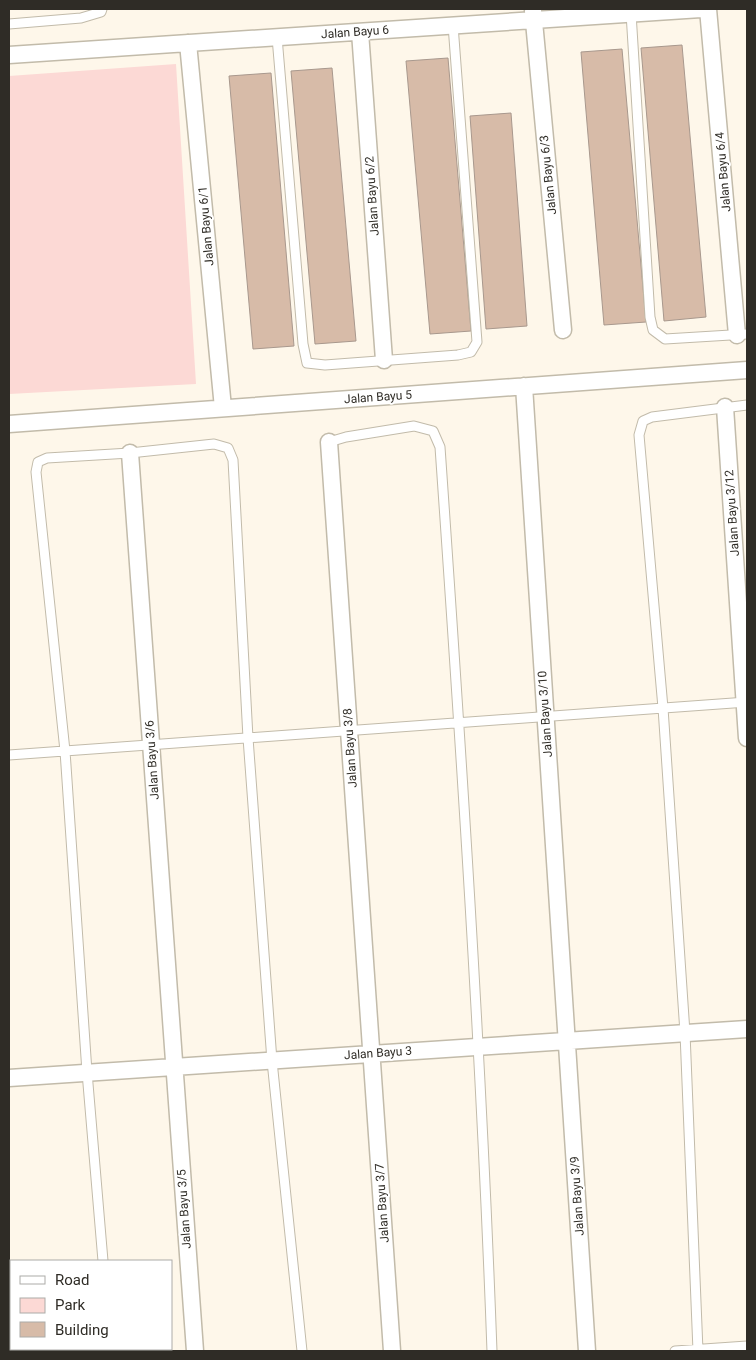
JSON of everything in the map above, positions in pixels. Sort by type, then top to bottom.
[{"type":"street","name":"Jalan Bayu 6","points":[[9,55],[452,25],[533,14],[631,14],[701,9]]},
{"type":"street","name":"Jalan Bayu 6/4","points":[[708,9],[742,335]]},
{"type":"street","name":"Jalan Bayu 6/3","points":[[533,14],[563,330]]},
{"type":"street","name":"Jalan Bayu 6/2","points":[[360,32],[384,360]]},
{"type":"street","name":"Jalan Bayu 6/1","points":[[188,43],[223,408]]},
{"type":"street","name":"Jalan Bayu 5","points":[[9,424],[747,370]]},
{"type":"street","name":"Jalan Bayu 3/10","points":[[524,386],[567,1041]]},
{"type":"street","name":"Jalan Bayu 3/12","points":[[725,407],[747,738]]},
{"type":"street","name":"Jalan Bayu 3/8","points":[[329,442],[372,1054]]},
{"type":"street","name":"Jalan Bayu 3/6","points":[[130,453],[173,1067]]},
{"type":"street","name":"Jalan Bayu 3","points":[[9,1078],[747,1029]]},
{"type":"street","name":"Jalan Bayu 3/9","points":[[567,1041],[587,1351]]},
{"type":"street","name":"Jalan Bayu 3/7","points":[[372,1054],[392,1351]]},
{"type":"street","name":"Jalan Bayu 3/5","points":[[173,1067],[195,1351]]},
{"type":"lane","points":[[9,24],[81,18],[101,12],[102,9]]},
{"type":"lane","points":[[631,14],[650,317],[653,330],[664,339],[742,335]]},
{"type":"lane","points":[[277,37],[303,344],[307,363],[325,366],[458,355],[472,352],[477,342],[452,25]]},
{"type":"lane","points":[[698,1350],[685,1033],[663,708],[639,435],[643,422],[652,417],[725,407],[747,406]]},
{"type":"lane","points":[[329,442],[346,436],[414,426],[433,431],[440,447],[460,723],[477,1047],[484,1137],[492,1351]]},
{"type":"lane","points":[[103,1260],[87,1072],[65,751],[36,472],[38,462],[47,458],[130,453],[214,444],[228,448],[233,460],[248,738],[272,1060],[302,1351]]},
{"type":"lane","points":[[9,755],[746,702]]},
{"type":"lane","points":[[675,1351],[747,1346]]},
{"type":"green space","points":[[176,64],[196,384],[9,394],[9,76]]},
{"type":"building","points":[[682,45],[706,317],[664,321],[641,48]]},
{"type":"building","points":[[622,49],[646,322],[604,325],[581,52]]},
{"type":"building","points":[[448,58],[471,331],[430,334],[406,61]]},
{"type":"building","points":[[332,68],[356,341],[315,344],[291,71]]},
{"type":"building","points":[[271,73],[294,346],[253,349],[229,76]]},
{"type":"building","points":[[511,113],[527,326],[486,329],[470,116]]}]
